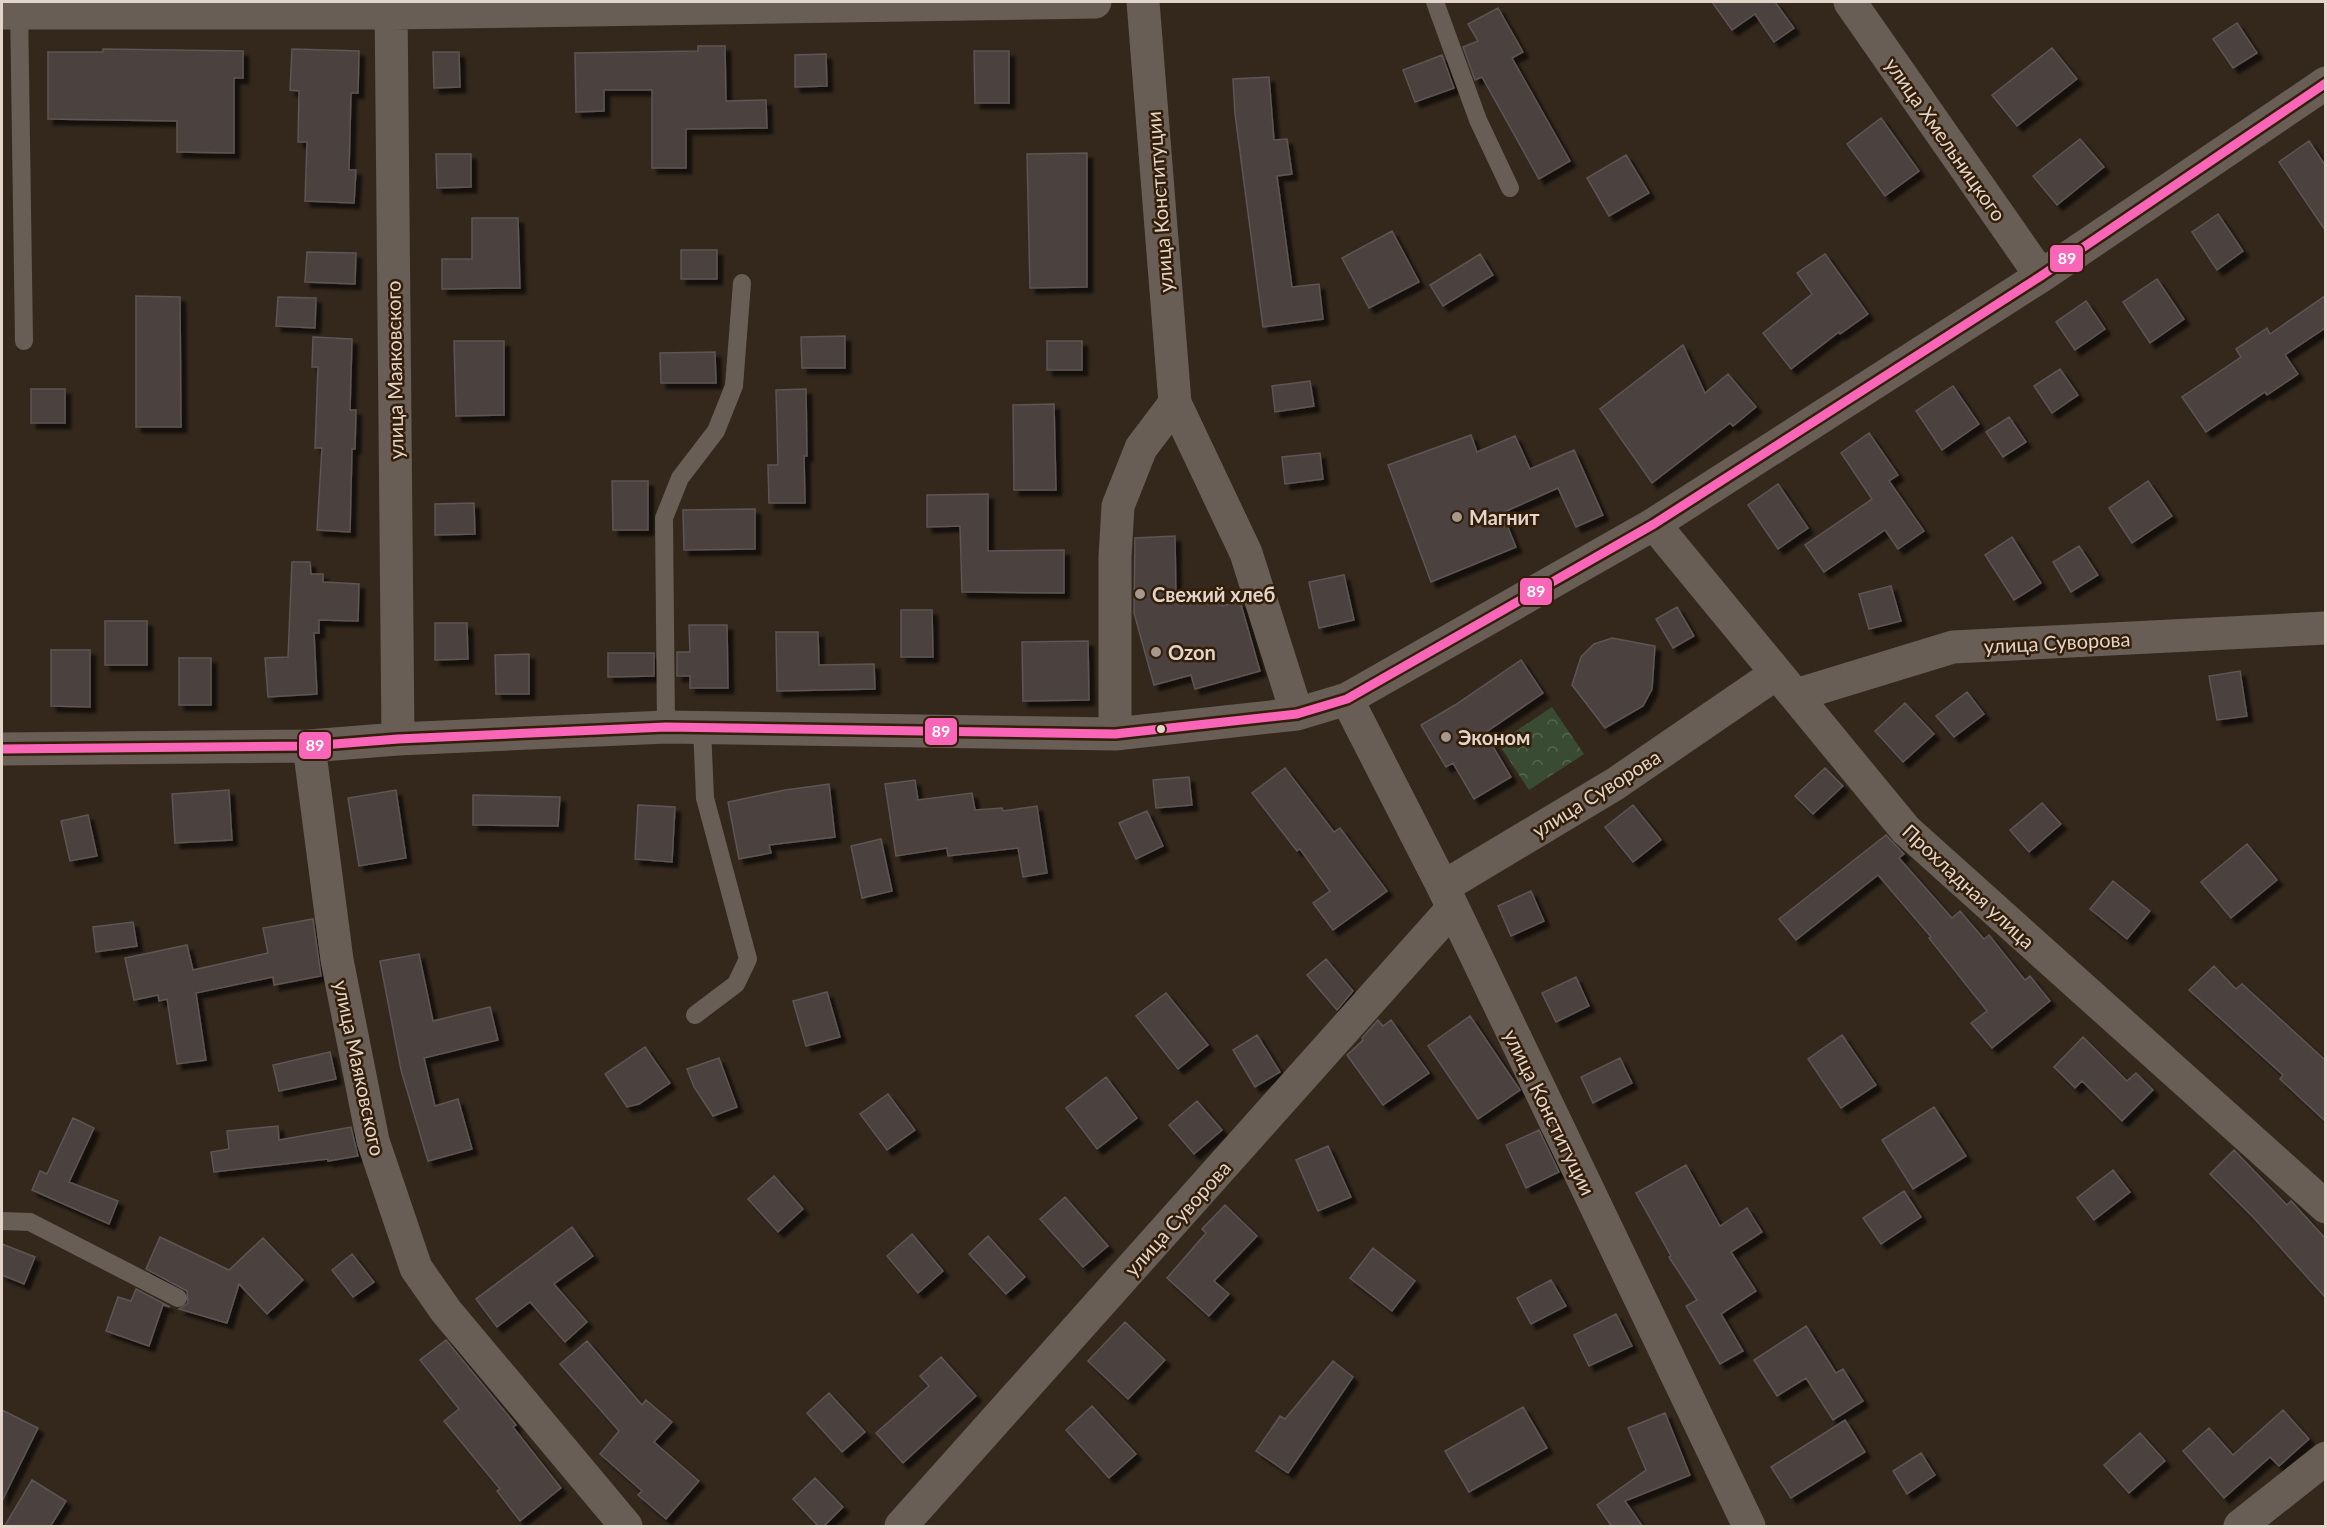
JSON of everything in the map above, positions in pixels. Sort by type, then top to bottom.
[{"type":"street","points":[[13,9],[1095,2]]},
{"type":"street","name":"улица Конституции","points":[[1143,2],[1175,403],[1246,553],[1297,714]]},
{"type":"street","name":"улица Хмельницкого","points":[[1850,2],[2041,276]]},
{"type":"street","name":"улица Маяковского","points":[[391,7],[398,739]]},
{"type":"street","points":[[2,749],[309,746],[398,739],[666,728],[1115,734],[1297,714],[1347,699],[1654,524],[2041,276],[2325,83]]},
{"type":"street","points":[[1115,734],[1115,557],[1118,506],[1141,448],[1175,403]]},
{"type":"street","name":"Прохладная улица","points":[[1654,524],[1906,830],[2325,1207]]},
{"type":"street","name":"улица Суворова","points":[[901,1527],[1448,898],[1615,784],[1786,684],[1953,647],[2325,628]]},
{"type":"street","name":"улица Конституции","points":[[1347,699],[1448,898],[1749,1527]]},
{"type":"street","name":"улица Маяковского","points":[[309,746],[337,960],[373,1141],[416,1268],[446,1311],[626,1527]]},
{"type":"street","points":[[2240,1527],[2325,1458]]},
{"type":"lane","points":[[1435,2],[1478,120],[1510,188]]},
{"type":"lane","points":[[13,9],[24,341]]},
{"type":"lane","points":[[666,728],[664,518],[680,478],[716,430],[734,386],[742,283]]},
{"type":"lane","points":[[695,1015],[736,984],[748,959],[705,798],[702,728]]},
{"type":"lane","points":[[2,1221],[30,1222],[178,1298]]},
{"type":"green space","points":[[1552,707],[1584,754],[1529,790],[1498,743]]},
{"type":"building","points":[[1712,2],[1775,2],[1794,28],[1774,42],[1755,14],[1732,30]]},
{"type":"building","points":[[1498,8],[1523,52],[1512,58],[1570,161],[1539,179],[1482,77],[1475,80],[1463,47],[1478,41],[1468,24]]},
{"type":"building","points":[[2237,23],[2257,53],[2233,68],[2213,39]]},
{"type":"building","points":[[698,46],[725,46],[726,101],[766,100],[767,128],[686,129],[686,168],[652,168],[652,90],[604,90],[604,111],[576,112],[575,53],[698,51]]},
{"type":"building","points":[[2052,48],[2077,79],[2017,126],[1992,95]]},
{"type":"building","points":[[103,49],[243,51],[243,78],[234,78],[234,153],[177,152],[177,121],[48,119],[48,52],[103,52]]},
{"type":"building","points":[[292,49],[359,51],[358,93],[351,93],[349,170],[356,170],[354,203],[305,201],[307,142],[298,142],[299,91],[290,90]]},
{"type":"building","points":[[974,51],[1009,51],[1009,103],[975,103]]},
{"type":"building","points":[[433,52],[459,52],[460,87],[434,88]]},
{"type":"building","points":[[826,54],[827,86],[795,87],[795,55]]},
{"type":"building","points":[[1442,55],[1454,88],[1415,102],[1403,70]]},
{"type":"building","points":[[1269,77],[1274,140],[1287,139],[1292,174],[1277,176],[1292,287],[1319,284],[1323,319],[1263,327],[1235,114],[1233,79]]},
{"type":"building","points":[[1881,118],[1919,171],[1885,196],[1847,144]]},
{"type":"building","points":[[2080,139],[2104,167],[2057,205],[2033,176]]},
{"type":"building","points":[[2309,141],[2325,165],[2325,230],[2279,162]]},
{"type":"building","points":[[1087,153],[1087,287],[1030,288],[1027,154]]},
{"type":"building","points":[[436,154],[471,154],[471,187],[437,188]]},
{"type":"building","points":[[1626,155],[1649,193],[1609,216],[1587,178]]},
{"type":"building","points":[[2218,214],[2243,251],[2217,270],[2192,232]]},
{"type":"building","points":[[472,218],[518,218],[520,288],[442,289],[442,259],[472,259]]},
{"type":"building","points":[[1392,231],[1419,282],[1369,308],[1342,258]]},
{"type":"building","points":[[681,250],[717,250],[717,279],[681,279]]},
{"type":"building","points":[[307,252],[356,253],[355,284],[305,282]]},
{"type":"building","points":[[1480,254],[1493,275],[1443,306],[1430,285]]},
{"type":"building","points":[[1825,254],[1868,314],[1840,334],[1839,332],[1791,369],[1763,333],[1812,294],[1797,273]]},
{"type":"building","points":[[2157,279],[2184,319],[2150,343],[2123,302]]},
{"type":"building","points":[[136,296],[180,297],[181,427],[136,427]]},
{"type":"building","points":[[2325,296],[2325,328],[2285,355],[2298,374],[2267,395],[2265,392],[2206,432],[2182,397],[2241,357],[2236,349],[2267,328],[2270,334]]},
{"type":"building","points":[[278,297],[316,298],[315,328],[276,326]]},
{"type":"building","points":[[2086,301],[2105,329],[2075,350],[2056,322]]},
{"type":"building","points":[[845,336],[845,368],[802,368],[801,337]]},
{"type":"building","points":[[313,337],[352,339],[350,410],[356,410],[355,449],[352,449],[350,532],[317,530],[322,448],[315,448],[318,367],[312,367]]},
{"type":"building","points":[[454,341],[504,341],[504,415],[456,416]]},
{"type":"building","points":[[1047,341],[1082,341],[1082,370],[1047,370]]},
{"type":"building","points":[[1683,345],[1705,393],[1728,374],[1756,407],[1733,426],[1730,423],[1652,483],[1600,409]]},
{"type":"building","points":[[715,352],[716,383],[661,383],[660,353]]},
{"type":"building","points":[[2060,369],[2078,395],[2052,413],[2034,386]]},
{"type":"building","points":[[1310,381],[1314,406],[1275,412],[1272,386]]},
{"type":"building","points":[[1953,386],[1979,424],[1942,450],[1916,411]]},
{"type":"building","points":[[31,389],[65,389],[65,423],[31,423]]},
{"type":"building","points":[[806,389],[805,503],[769,503],[768,465],[778,465],[776,390]]},
{"type":"building","points":[[1054,404],[1056,490],[1014,490],[1013,405]]},
{"type":"building","points":[[2009,417],[2026,442],[2003,457],[1986,432]]},
{"type":"building","points":[[1869,433],[1898,475],[1889,481],[1924,531],[1898,549],[1885,530],[1824,572],[1805,545],[1872,499],[1841,453]]},
{"type":"building","points":[[1471,435],[1477,452],[1515,436],[1530,469],[1574,450],[1603,515],[1576,527],[1558,488],[1502,513],[1516,547],[1431,582],[1388,465]]},
{"type":"building","points":[[1320,453],[1323,479],[1285,484],[1282,457]]},
{"type":"building","points":[[612,481],[648,481],[648,530],[613,530]]},
{"type":"building","points":[[2148,481],[2172,516],[2132,543],[2109,508]]},
{"type":"building","points":[[1778,484],[1808,528],[1778,549],[1748,505]]},
{"type":"building","points":[[988,494],[988,551],[1064,550],[1064,593],[962,592],[960,526],[927,527],[927,495]]},
{"type":"building","points":[[474,503],[475,534],[435,535],[435,504]]},
{"type":"building","points":[[755,509],[755,549],[684,550],[683,510]]},
{"type":"building","points":[[1175,536],[1176,600],[1218,589],[1222,606],[1240,601],[1260,671],[1195,689],[1191,675],[1154,685],[1134,613],[1135,538]]},
{"type":"building","points":[[2012,537],[2041,583],[2014,600],[1985,555]]},
{"type":"building","points":[[2079,546],[2098,575],[2071,592],[2053,562]]},
{"type":"building","points":[[292,562],[310,562],[311,574],[323,574],[323,582],[359,584],[358,621],[319,620],[319,633],[314,633],[317,694],[268,697],[265,658],[288,657]]},
{"type":"building","points":[[1344,575],[1354,620],[1319,628],[1309,582]]},
{"type":"building","points":[[1891,586],[1901,621],[1869,629],[1859,594]]},
{"type":"building","points":[[1677,607],[1694,636],[1673,648],[1656,619]]},
{"type":"building","points":[[901,610],[932,610],[933,657],[901,657]]},
{"type":"building","points":[[105,621],[147,621],[147,665],[105,665]]},
{"type":"building","points":[[435,623],[467,623],[468,659],[435,660]]},
{"type":"building","points":[[689,625],[727,625],[728,688],[690,688],[690,676],[677,676],[677,652],[690,652]]},
{"type":"building","points":[[776,632],[818,632],[819,665],[874,664],[875,689],[777,691]]},
{"type":"building","points":[[1612,638],[1655,646],[1652,689],[1643,706],[1605,728],[1572,685],[1581,657],[1594,644]]},
{"type":"building","points":[[1088,641],[1089,700],[1023,701],[1022,642]]},
{"type":"building","points":[[51,650],[90,650],[90,707],[51,706]]},
{"type":"building","points":[[608,653],[654,653],[654,676],[608,677]]},
{"type":"building","points":[[529,654],[529,694],[496,694],[495,655]]},
{"type":"building","points":[[179,658],[211,658],[211,705],[179,705]]},
{"type":"building","points":[[1521,660],[1543,693],[1485,733],[1511,777],[1474,799],[1453,763],[1446,767],[1421,725]]},
{"type":"building","points":[[2240,671],[2247,716],[2217,720],[2209,676]]},
{"type":"building","points":[[1967,692],[1984,714],[1954,737],[1936,716]]},
{"type":"building","points":[[1905,703],[1934,734],[1903,762],[1875,731]]},
{"type":"building","points":[[1285,768],[1334,832],[1340,828],[1387,891],[1333,930],[1313,903],[1330,891],[1300,849],[1297,851],[1252,793]]},
{"type":"building","points":[[1825,768],[1843,786],[1813,814],[1795,796]]},
{"type":"building","points":[[1189,777],[1192,805],[1156,808],[1153,780]]},
{"type":"building","points":[[915,780],[918,800],[972,793],[975,810],[1002,808],[1003,811],[1037,806],[1047,873],[1023,877],[1018,848],[948,856],[947,848],[896,856],[885,784]]},
{"type":"building","points":[[829,784],[835,837],[769,845],[771,853],[739,859],[728,802],[785,790]]},
{"type":"building","points":[[229,790],[232,840],[175,843],[172,794]]},
{"type":"building","points":[[396,790],[406,858],[359,866],[348,798]]},
{"type":"building","points":[[473,795],[560,797],[558,826],[473,825]]},
{"type":"building","points":[[2042,803],[2061,824],[2029,852],[2010,830]]},
{"type":"building","points":[[638,805],[675,807],[672,862],[635,859]]},
{"type":"building","points":[[1633,805],[1661,840],[1633,862],[1605,827]]},
{"type":"building","points":[[1147,811],[1163,846],[1136,859],[1119,823]]},
{"type":"building","points":[[88,815],[97,856],[70,861],[61,821]]},
{"type":"building","points":[[1886,835],[1904,854],[1899,858],[1952,918],[1960,911],[1984,939],[1989,935],[2025,980],[2030,976],[2050,1001],[1992,1048],[1971,1023],[1987,1011],[1929,938],[1931,937],[1878,875],[1796,940],[1779,919]]},
{"type":"building","points":[[881,839],[892,891],[862,898],[851,846]]},
{"type":"building","points":[[2247,844],[2277,880],[2231,918],[2201,882]]},
{"type":"building","points":[[2113,881],[2150,911],[2127,939],[2090,909]]},
{"type":"building","points":[[1531,891],[1544,921],[1511,936],[1498,906]]},
{"type":"building","points":[[313,919],[321,976],[274,985],[273,977],[196,993],[206,1060],[177,1064],[167,999],[159,1001],[158,995],[134,1000],[125,958],[187,945],[193,970],[268,953],[263,928]]},
{"type":"building","points":[[133,922],[137,946],[96,952],[93,927]]},
{"type":"building","points":[[419,954],[433,1021],[490,1007],[498,1040],[424,1058],[435,1106],[458,1099],[472,1149],[428,1161],[401,1070],[380,961]]},
{"type":"building","points":[[1326,959],[1353,991],[1337,1010],[1307,975]]},
{"type":"building","points":[[2214,966],[2236,989],[2242,984],[2325,1060],[2325,1121],[2280,1079],[2283,1075],[2189,990]]},
{"type":"building","points":[[1576,977],[1589,1006],[1556,1022],[1542,993]]},
{"type":"building","points":[[827,992],[840,1037],[806,1046],[793,1001]]},
{"type":"building","points":[[1166,993],[1208,1045],[1178,1069],[1136,1016]]},
{"type":"building","points":[[1470,1016],[1520,1090],[1478,1119],[1428,1046]]},
{"type":"building","points":[[1378,1020],[1383,1026],[1391,1020],[1429,1073],[1383,1105],[1347,1055],[1363,1040],[1362,1038]]},
{"type":"building","points":[[1257,1035],[1280,1072],[1255,1087],[1233,1050]]},
{"type":"building","points":[[1842,1035],[1876,1085],[1841,1108],[1808,1059]]},
{"type":"building","points":[[2083,1037],[2127,1081],[2136,1073],[2153,1090],[2122,1121],[2082,1081],[2075,1088],[2054,1067]]},
{"type":"building","points":[[645,1047],[670,1083],[639,1104],[627,1107],[605,1074]]},
{"type":"building","points":[[330,1052],[336,1079],[279,1091],[273,1065]]},
{"type":"building","points":[[719,1058],[737,1107],[713,1116],[694,1087],[687,1069]]},
{"type":"building","points":[[1620,1058],[1632,1083],[1593,1103],[1581,1077]]},
{"type":"building","points":[[1106,1077],[1137,1118],[1097,1149],[1066,1108]]},
{"type":"building","points":[[888,1094],[915,1130],[887,1150],[860,1114]]},
{"type":"building","points":[[1197,1101],[1222,1130],[1194,1154],[1169,1125]]},
{"type":"building","points":[[1934,1107],[1966,1156],[1913,1189],[1882,1140]]},
{"type":"building","points":[[73,1118],[94,1128],[69,1182],[118,1201],[109,1224],[32,1190],[40,1171],[47,1174]]},
{"type":"building","points":[[278,1126],[279,1140],[351,1127],[358,1156],[214,1172],[211,1152],[229,1149],[227,1131]]},
{"type":"building","points":[[1539,1130],[1559,1172],[1526,1188],[1506,1145]]},
{"type":"building","points":[[1328,1146],[1351,1197],[1318,1211],[1296,1160]]},
{"type":"building","points":[[2234,1150],[2287,1205],[2291,1201],[2325,1238],[2325,1297],[2253,1217],[2210,1174]]},
{"type":"building","points":[[1686,1165],[1720,1226],[1747,1208],[1762,1232],[1731,1252],[1756,1291],[1721,1314],[1743,1351],[1720,1364],[1686,1306],[1697,1300],[1669,1257],[1671,1256],[1636,1193]]},
{"type":"building","points":[[2113,1170],[2130,1192],[2094,1220],[2077,1198]]},
{"type":"building","points":[[774,1176],[803,1209],[778,1232],[748,1199]]},
{"type":"building","points":[[1904,1191],[1921,1217],[1881,1244],[1863,1218]]},
{"type":"building","points":[[1065,1197],[1108,1246],[1083,1267],[1040,1219]]},
{"type":"building","points":[[1225,1205],[1257,1236],[1214,1281],[1229,1294],[1209,1316],[1167,1278],[1206,1233],[1202,1229]]},
{"type":"building","points":[[572,1227],[593,1256],[554,1284],[587,1322],[565,1342],[530,1302],[497,1327],[476,1299]]},
{"type":"building","points":[[912,1234],[943,1271],[918,1293],[887,1256]]},
{"type":"building","points":[[988,1236],[1025,1277],[1006,1294],[969,1254]]},
{"type":"building","points":[[160,1237],[229,1270],[263,1238],[303,1280],[267,1314],[239,1284],[227,1323],[179,1309],[188,1303],[187,1291],[146,1269]]},
{"type":"building","points":[[2,1244],[35,1257],[24,1284],[2,1275]]},
{"type":"building","points":[[1373,1248],[1415,1281],[1392,1311],[1350,1278]]},
{"type":"building","points":[[352,1254],[374,1282],[353,1297],[332,1270]]},
{"type":"building","points":[[1551,1280],[1566,1306],[1531,1324],[1517,1298]]},
{"type":"building","points":[[136,1289],[170,1307],[163,1305],[149,1346],[106,1331],[118,1297],[131,1301]]},
{"type":"building","points":[[1616,1314],[1632,1346],[1589,1366],[1574,1335]]},
{"type":"building","points":[[1125,1322],[1165,1360],[1128,1399],[1088,1361]]},
{"type":"building","points":[[1806,1326],[1836,1373],[1843,1369],[1863,1401],[1833,1420],[1806,1378],[1777,1396],[1754,1360]]},
{"type":"building","points":[[446,1340],[516,1425],[513,1427],[561,1488],[520,1521],[497,1491],[500,1489],[444,1421],[459,1409],[420,1360]]},
{"type":"building","points":[[587,1341],[642,1405],[646,1400],[672,1422],[654,1442],[699,1481],[666,1519],[638,1495],[642,1491],[600,1454],[619,1431],[560,1364]]},
{"type":"building","points":[[941,1357],[976,1396],[903,1463],[876,1433],[929,1386],[920,1376]]},
{"type":"building","points":[[1333,1361],[1353,1377],[1288,1473],[1256,1451],[1280,1416],[1285,1419]]},
{"type":"building","points":[[829,1393],[865,1432],[842,1452],[807,1413]]},
{"type":"building","points":[[1092,1406],[1136,1454],[1109,1478],[1066,1430]]},
{"type":"building","points":[[1523,1407],[1547,1448],[1469,1492],[1445,1451]]},
{"type":"building","points":[[2,1410],[38,1428],[2,1501]]},
{"type":"building","points":[[2283,1410],[2309,1439],[2279,1466],[2270,1457],[2224,1498],[2183,1451],[2209,1428],[2233,1455]]},
{"type":"building","points":[[1665,1413],[1690,1475],[1625,1501],[1643,1527],[1612,1527],[1597,1505],[1646,1470],[1628,1428]]},
{"type":"building","points":[[1845,1420],[1865,1452],[1791,1498],[1771,1467]]},
{"type":"building","points":[[2140,1433],[2165,1461],[2129,1493],[2104,1465]]},
{"type":"building","points":[[1921,1453],[1935,1475],[1907,1494],[1893,1471]]},
{"type":"building","points":[[815,1478],[843,1507],[823,1527],[819,1527],[793,1499]]},
{"type":"building","points":[[32,1480],[66,1501],[50,1527],[4,1527]]},
{"type":"transit line","name":"89","points":[[2,749],[309,746],[398,739],[666,727],[1115,734],[1297,714],[1347,699],[1654,524],[2041,276],[2326,83]]},
{"type":"place","name":"Магнит","points":[[1457,517]]},
{"type":"place","name":"Свежий хлеб","points":[[1140,594]]},
{"type":"place","name":"Ozon","points":[[1156,652]]},
{"type":"place","name":"Эконом","points":[[1446,737]]}]
